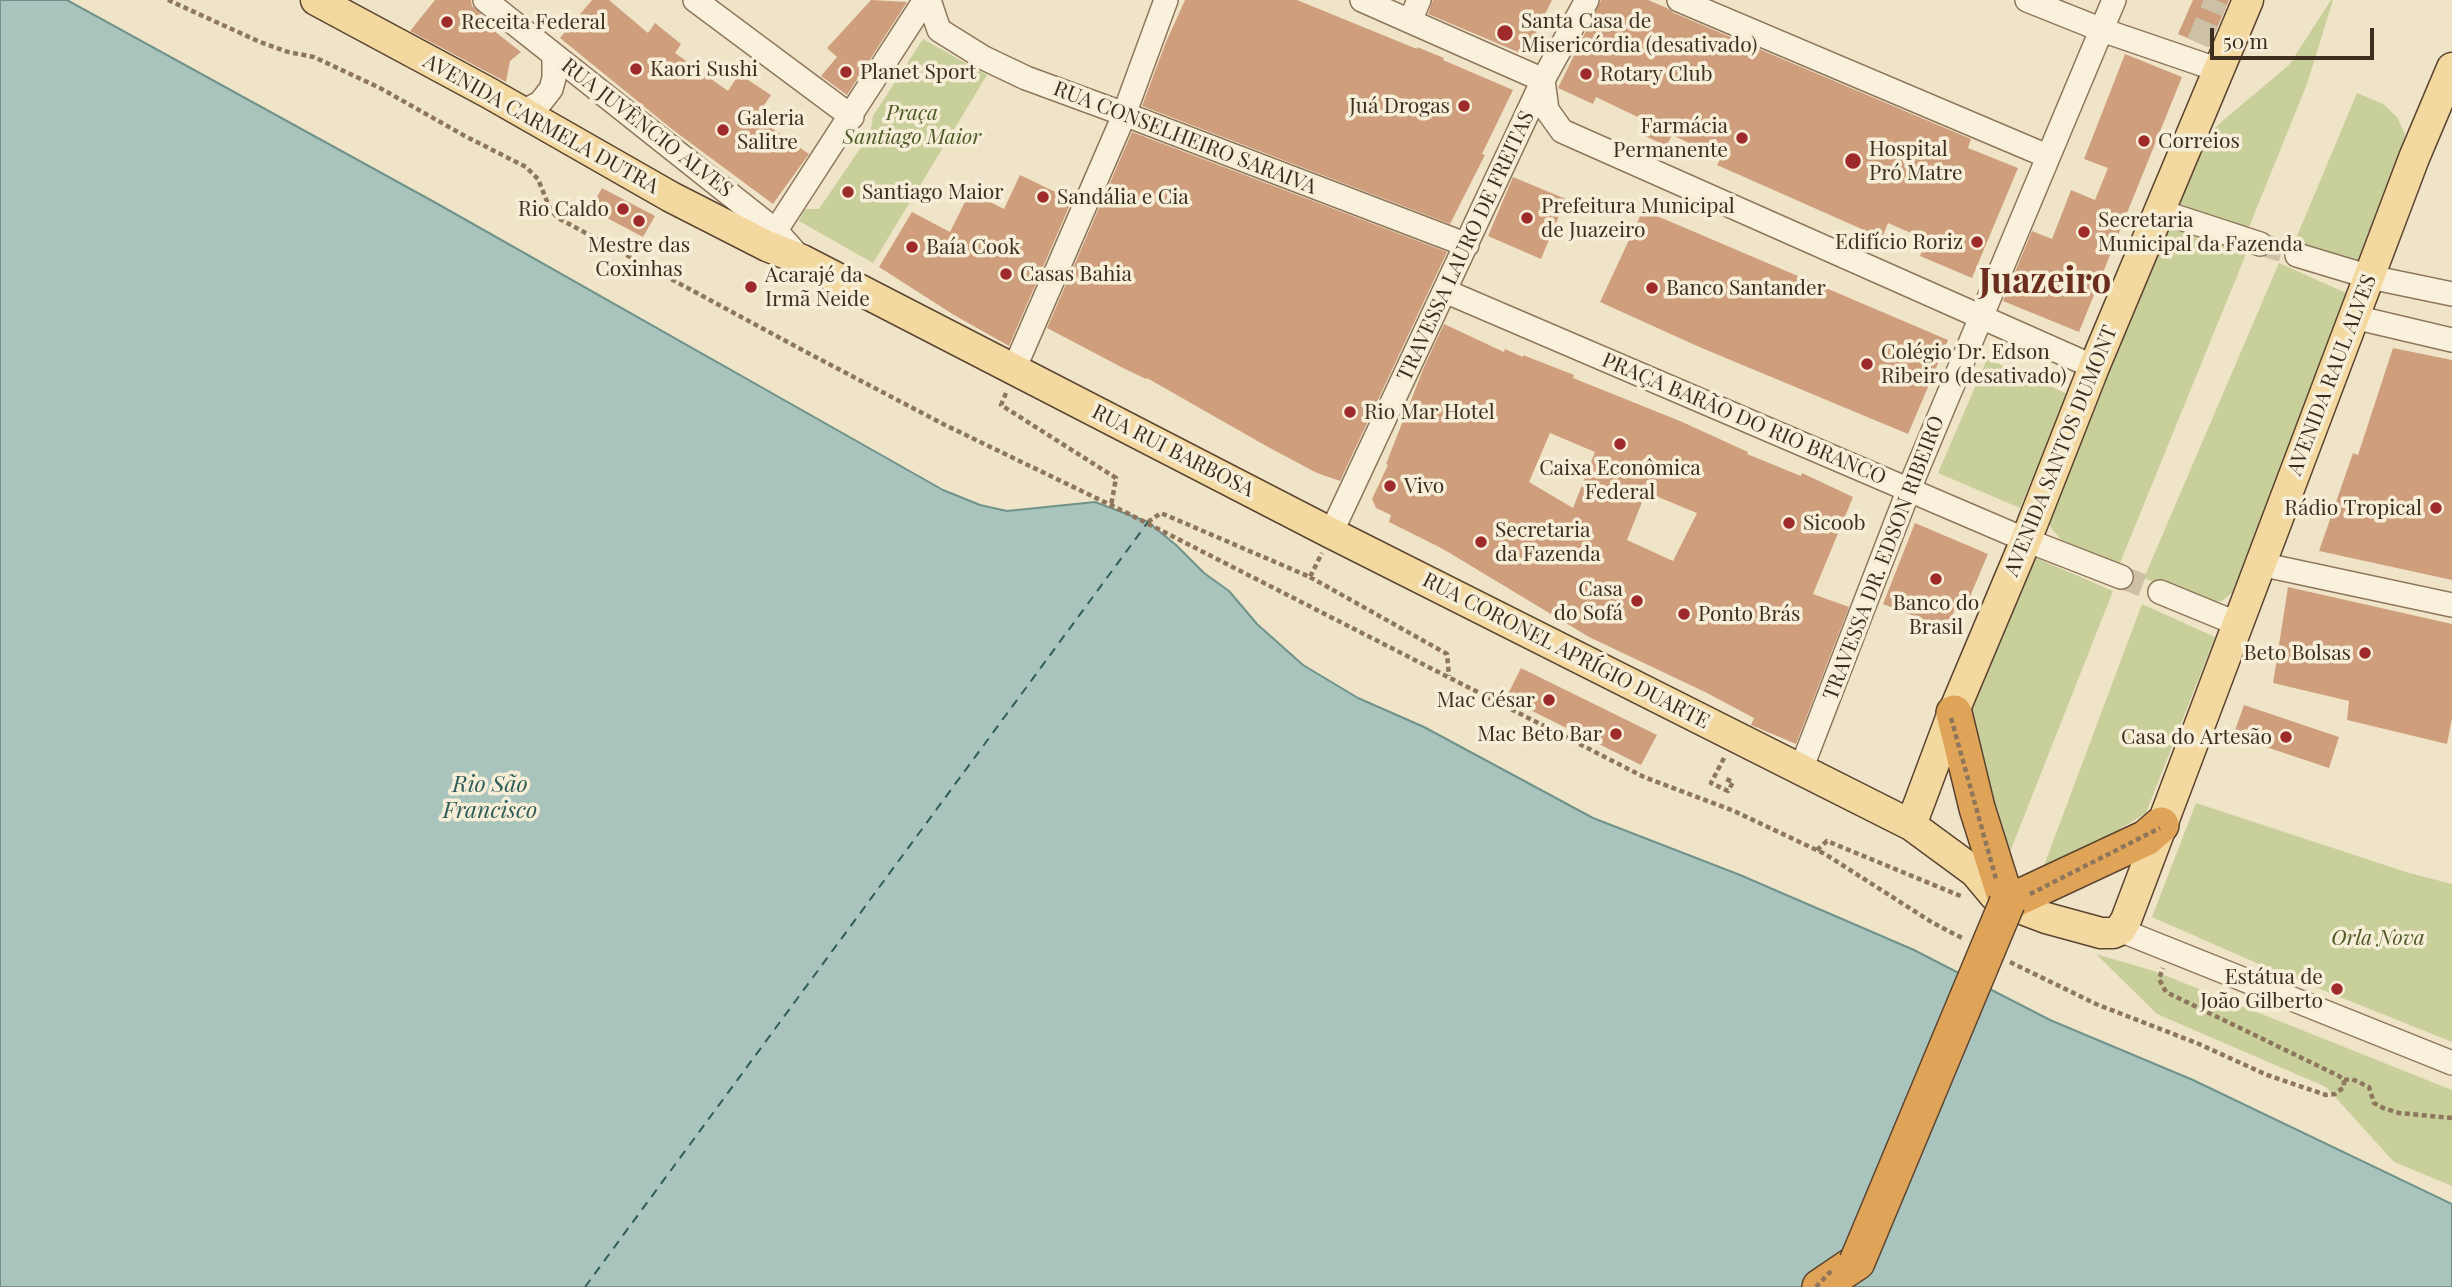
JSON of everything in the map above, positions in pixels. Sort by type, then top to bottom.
[{"type":"highway","points":[[1820,1287],[1854,1279],[1994,900],[1954,712]]},
{"type":"highway","points":[[1994,900],[2154,832]]},
{"type":"main road","name":"AVENIDA CARMELA DUTRA","points":[[316,0],[671,197],[771,238],[802,260]]},
{"type":"main road","name":"AVENIDA SANTOS DUMONT","points":[[1911,825],[1954,712],[2159,211],[2205,59],[2248,0]]},
{"type":"main road","name":"AVENIDA RAUL ALVES","points":[[2123,925],[2154,832],[2238,624],[2354,317],[2448,85]]},
{"type":"main road","name":"RUA RUI BARBOSA","points":[[802,260],[1016,365],[1331,533]]},
{"type":"main road","name":"RUA CORONEL APRÍGIO DUARTE","points":[[1331,533],[1911,825],[1975,872],[1994,900]]},
{"type":"main road","points":[[1994,900],[2101,933],[2113,933],[2123,925]]},
{"type":"street","name":"RUA JUVÊNCIO ALVES","points":[[485,0],[771,238]]},
{"type":"street","points":[[695,0],[852,117]]},
{"type":"street","points":[[771,238],[927,0]]},
{"type":"street","name":"RUA CONSELHEIRO SARAIVA","points":[[927,0],[939,30],[984,58],[1026,78],[1466,245]]},
{"type":"street","points":[[1016,365],[1125,114],[1166,0]]},
{"type":"street","points":[[1364,0],[1415,10],[1544,80],[1547,110],[1562,131],[2094,367]]},
{"type":"street","name":"TRAVESSA LAURO DE FREITAS","points":[[1331,533],[1544,80],[1587,0]]},
{"type":"street","points":[[1679,0],[2047,156]]},
{"type":"street","points":[[2026,0],[2102,30],[2205,59]]},
{"type":"street","name":"TRAVESSA DR. EDSON RIBEIRO","points":[[1801,769],[1909,489],[2113,0]]},
{"type":"street","points":[[522,112],[546,98],[554,78],[554,55]]},
{"type":"street","points":[[2159,211],[2260,244]]},
{"type":"street","points":[[2297,255],[2370,277],[2452,294]]},
{"type":"street","name":"PRAÇA BARÃO DO RIO BRANCO","points":[[1445,291],[2026,540],[2121,577]]},
{"type":"street","points":[[2354,317],[2452,340]]},
{"type":"street","points":[[2260,564],[2452,605]]},
{"type":"street","points":[[2160,592],[2238,624]]},
{"type":"street","points":[[2123,925],[2186,957],[2452,1063]]},
{"type":"path","points":[[168,0],[260,42],[288,52],[314,57],[380,88],[526,167],[538,179],[550,209],[558,218],[945,425],[1449,676],[1644,777],[1734,811],[1817,850],[1934,923],[1968,941]]},
{"type":"path","points":[[1016,365],[1001,405],[1116,478],[1111,506]]},
{"type":"path","points":[[1148,522],[1161,513],[1310,578],[1447,654],[1449,676]]},
{"type":"path","points":[[1310,578],[1331,533]]},
{"type":"path","points":[[1724,757],[1711,783],[1728,791],[1732,782],[1726,779]]},
{"type":"path","points":[[1817,850],[1827,841],[1994,900]]},
{"type":"path","points":[[2186,957],[2161,970],[2159,979],[2166,992],[2344,1080],[2352,1079],[2368,1087],[2374,1103],[2383,1108],[2399,1113],[2452,1118]]},
{"type":"path","points":[[2006,960],[2096,1004],[2199,1044],[2267,1075],[2322,1094],[2340,1092],[2344,1087],[2344,1080]]},
{"type":"green space","points":[[2331,0],[2307,84],[2247,232],[2173,201],[2199,145],[2220,123],[2289,65]]},
{"type":"green space","name":"Praça Santiago Maior","points":[[923,39],[987,75],[873,263],[799,221],[805,209],[819,209],[870,134],[873,116]]},
{"type":"green space","points":[[2357,93],[2383,104],[2397,117],[2405,134],[2398,163],[2362,264],[2294,243]]},
{"type":"green space","points":[[2162,220],[2246,254],[2120,563],[2061,540],[2049,525],[2051,502]]},
{"type":"green space","points":[[2279,263],[2353,296],[2240,586],[2222,601],[2203,603],[2144,578]]},
{"type":"green space","points":[[1987,359],[2068,394],[2020,508],[1938,473]]},
{"type":"green space","points":[[2029,555],[2113,591],[2006,862],[1964,719]]},
{"type":"green space","points":[[2142,604],[2215,637],[2146,813],[2039,879]]},
{"type":"green space","name":"Orla Nova","points":[[2196,803],[2406,872],[2452,884],[2452,1042],[2270,969],[2152,917]]},
{"type":"green space","points":[[2096,954],[2154,971],[2452,1090],[2452,1186],[2394,1162],[2326,1087],[2157,1014]]},
{"type":"water","name":"Rio São Francisco","points":[[0,0],[67,0],[436,203],[943,490],[980,505],[1007,511],[1095,502],[1148,522],[1204,573],[1229,591],[1257,624],[1303,665],[1358,698],[1424,727],[1593,818],[1740,875],[1914,950],[2050,1020],[2193,1080],[2452,1204],[2452,1287],[0,1287]]},
{"type":"building","points":[[435,0],[471,0],[472,6],[482,15],[479,19],[521,52],[510,61],[506,82],[410,31]]},
{"type":"building","points":[[592,0],[609,0],[648,33],[655,23],[681,44],[675,53],[728,91],[739,74],[771,95],[756,117],[809,154],[773,204],[673,130],[560,38]]},
{"type":"building","points":[[871,0],[907,2],[847,95],[821,76],[837,57],[827,48]]},
{"type":"building","points":[[1185,0],[1297,0],[1444,58],[1443,60],[1513,90],[1482,154],[1485,155],[1450,224],[1142,106]]},
{"type":"building","name":"Santa Casa de Misericórdia (desativado)","points":[[1433,0],[1552,0],[1525,55],[1428,14]]},
{"type":"building","points":[[1601,0],[1648,0],[1971,139],[1968,148],[2018,168],[1972,278],[1920,256],[1927,240],[1888,223],[1882,238],[1717,165],[1721,158],[1672,135],[1667,146],[1640,134],[1646,121],[1596,97],[1593,104],[1558,88]]},
{"type":"building","points":[[2193,0],[2229,0],[2209,47],[2178,34]]},
{"type":"building","points":[[2125,54],[2182,77],[2079,332],[2003,301],[2032,231],[2052,239],[2071,190],[2095,200],[2108,168],[2084,159]]},
{"type":"building","points":[[1132,132],[1447,252],[1340,481],[1317,473],[1147,378],[1047,328]]},
{"type":"building","points":[[1020,175],[1072,200],[1009,346],[879,267],[912,212],[950,232],[970,192],[1004,209]]},
{"type":"building","name":"Prefeitura Municipal de Juazeiro","points":[[1513,177],[1566,199],[1541,259],[1488,236]]},
{"type":"building","points":[[602,188],[655,216],[643,237],[607,218],[609,214],[592,206]]},
{"type":"building","points":[[1643,210],[1948,340],[1908,434],[1697,346],[1600,302]]},
{"type":"building","points":[[1444,324],[1504,352],[1505,349],[1574,375],[1573,378],[1680,421],[1748,452],[1747,454],[1801,476],[1802,473],[1853,497],[1813,594],[1849,607],[1796,744],[1751,725],[1754,718],[1705,692],[1589,637],[1443,549],[1389,522],[1391,515],[1376,508],[1372,499],[1388,465],[1386,464]],"holes":[[[1550,433],[1595,452],[1573,508],[1529,482]],[[1646,492],[1697,513],[1673,561],[1627,540]]]},
{"type":"building","points":[[2393,348],[2452,360],[2452,580],[2319,551],[2353,453],[2358,455]]},
{"type":"building","name":"Banco do Brasil","points":[[1915,523],[1988,554],[1963,613],[1955,609],[1947,629],[1883,604]]},
{"type":"building","name":"Beto Bolsas","points":[[2288,587],[2452,624],[2452,718],[2447,744],[2347,720],[2349,701],[2273,683]]},
{"type":"building","points":[[1521,668],[1657,735],[1641,765],[1506,698]]},
{"type":"building","name":"Casa do Artesão","points":[[2244,705],[2339,737],[2329,768],[2233,736]]},
{"type":"ferry route","points":[[585,1287],[1148,522]]},
{"type":"tunnel","points":[[2198,43],[2216,0]]},
{"type":"tunnel","points":[[2260,244],[2297,255]]},
{"type":"tunnel","points":[[2121,577],[2160,592]]},
{"type":"place","name":"Receita Federal","points":[[447,22]]},
{"type":"place","name":"Santa Casa de Misericórdia (desativado)","points":[[1505,33]]},
{"type":"place","name":"Kaori Sushi","points":[[636,69]]},
{"type":"place","name":"Planet Sport","points":[[846,72]]},
{"type":"place","name":"Rotary Club","points":[[1586,74]]},
{"type":"place","name":"Juá Drogas","points":[[1464,106]]},
{"type":"place","name":"Galeria Salitre","points":[[723,130]]},
{"type":"place","name":"Farmácia Permanente","points":[[1742,138]]},
{"type":"place","name":"Correios","points":[[2144,141]]},
{"type":"place","name":"Hospital Pró Matre","points":[[1853,161]]},
{"type":"place","name":"Santiago Maior","points":[[848,192]]},
{"type":"place","name":"Sandália e Cia","points":[[1043,197]]},
{"type":"place","name":"Rio Caldo","points":[[623,209]]},
{"type":"place","name":"Prefeitura Municipal de Juazeiro","points":[[1527,218]]},
{"type":"place","name":"Mestre das Coxinhas","points":[[639,221]]},
{"type":"place","name":"Secretaria Municipal da Fazenda","points":[[2084,232]]},
{"type":"place","name":"Edifício Roriz","points":[[1977,242]]},
{"type":"place","name":"Baía Cook","points":[[912,247]]},
{"type":"place","name":"Casas Bahia","points":[[1006,274]]},
{"type":"place","name":"Acarajé da Irmã Neide","points":[[751,287]]},
{"type":"place","name":"Banco Santander","points":[[1652,288]]},
{"type":"place","name":"Colégio Dr. Edson Ribeiro (desativado)","points":[[1867,364]]},
{"type":"place","name":"Rio Mar Hotel","points":[[1350,412]]},
{"type":"place","name":"Caixa Econômica Federal","points":[[1620,444]]},
{"type":"place","name":"Vivo","points":[[1390,486]]},
{"type":"place","name":"Rádio Tropical","points":[[2436,508]]},
{"type":"place","name":"Sicoob","points":[[1789,523]]},
{"type":"place","name":"Secretaria da Fazenda","points":[[1481,542]]},
{"type":"place","name":"Banco do Brasil","points":[[1936,579]]},
{"type":"place","name":"Casa do Sofá","points":[[1637,601]]},
{"type":"place","name":"Ponto Brás","points":[[1684,614]]},
{"type":"place","name":"Beto Bolsas","points":[[2365,653]]},
{"type":"place","name":"Mac César","points":[[1549,700]]},
{"type":"place","name":"Mac Beto Bar","points":[[1616,734]]},
{"type":"place","name":"Casa do Artesão","points":[[2286,737]]},
{"type":"place","name":"Estátua de João Gilberto","points":[[2337,989]]},
{"type":"district","name":"Juazeiro","points":[[2045,282]]}]
